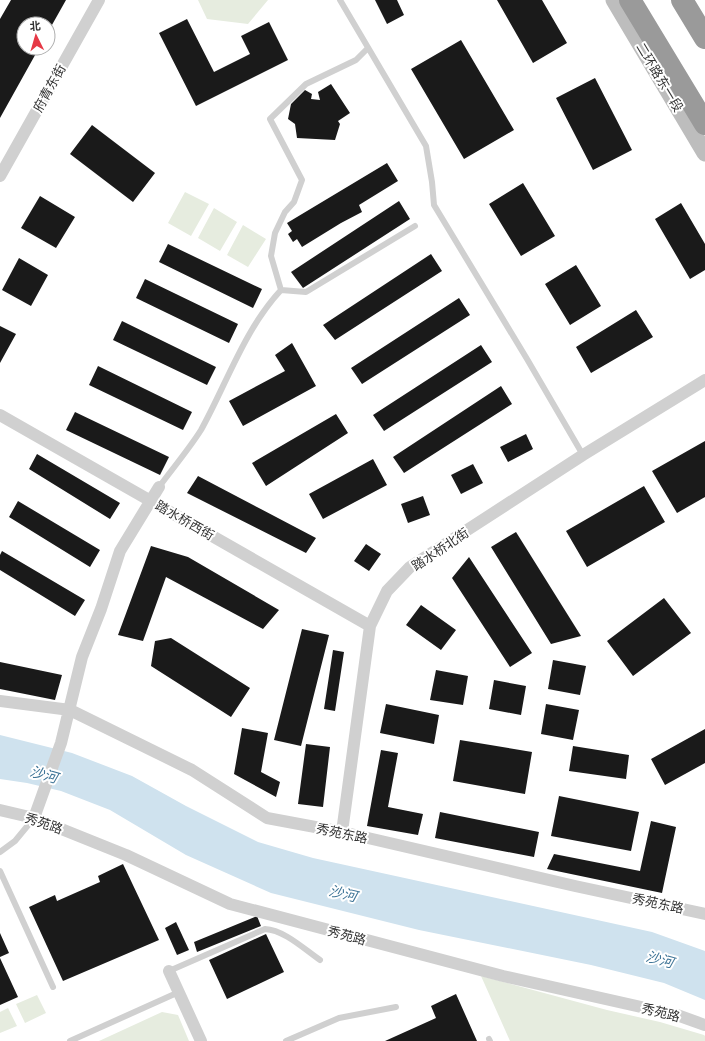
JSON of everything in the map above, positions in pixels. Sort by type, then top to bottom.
[{"type":"highway","points":[[630,0],[705,124]]},
{"type":"highway","points":[[648,0],[705,95]]},
{"type":"highway","points":[[682,0],[705,38]]},
{"type":"main road","name":"二环路东一段","points":[[614,0],[705,153]]},
{"type":"street","name":"府青东街","points":[[0,176],[99,0]]},
{"type":"street","name":"踏水桥北街","points":[[342,832],[370,626],[387,591],[410,568],[583,455],[705,380]]},
{"type":"street","name":"踏水桥西街","points":[[0,415],[370,626]]},
{"type":"street","points":[[34,818],[61,743],[82,657],[101,609],[120,551],[159,486]]},
{"type":"street","name":"秀苑东路","points":[[0,701],[70,710],[192,770],[267,818],[342,832],[705,914]]},
{"type":"street","name":"秀苑路","points":[[0,810],[34,818],[126,855],[230,904],[503,976],[677,1015],[705,1025]]},
{"type":"street","points":[[169,971],[201,1041]]},
{"type":"lane","points":[[340,0],[426,146],[434,205],[583,455]]},
{"type":"lane","points":[[281,290],[271,256],[275,234],[285,212],[294,202],[302,180],[270,119],[306,84],[356,60],[368,48]]},
{"type":"lane","points":[[281,290],[306,292],[415,226]]},
{"type":"lane","points":[[159,486],[200,431],[242,347],[269,304],[281,290]]},
{"type":"lane","points":[[0,852],[15,841],[34,818]]},
{"type":"lane","points":[[0,871],[53,988]]},
{"type":"lane","points":[[169,971],[265,929],[272,929],[281,933],[320,960]]},
{"type":"lane","points":[[70,1041],[179,992]]},
{"type":"lane","points":[[286,1041],[339,1018],[396,1007]]},
{"type":"shaded area","points":[[198,0],[268,0],[248,24],[207,19]]},
{"type":"shaded area","points":[[185,192],[209,204],[191,236],[168,223]]},
{"type":"shaded area","points":[[214,208],[237,222],[220,251],[198,238]]},
{"type":"shaded area","points":[[243,225],[266,239],[248,267],[227,255]]},
{"type":"shaded area","points":[[481,976],[607,1010],[660,1022],[704,1035],[705,1041],[510,1041]]},
{"type":"shaded area","points":[[37,995],[46,1013],[25,1023],[16,1004]]},
{"type":"shaded area","points":[[8,1008],[17,1026],[0,1033],[0,1012]]},
{"type":"shaded area","points":[[162,1012],[178,1015],[189,1041],[99,1041]]},
{"type":"water","name":"沙河","points":[[0,735],[72,753],[132,776],[186,806],[258,842],[313,858],[652,932],[705,951],[705,1000],[664,983],[591,965],[419,930],[271,893],[186,855],[110,810],[61,791],[27,783],[0,779]]},
{"type":"building","points":[[11,0],[66,0],[56,18],[56,16],[16,16],[16,56],[35,56],[0,118],[0,19]]},
{"type":"building","points":[[375,0],[397,0],[404,15],[387,24]]},
{"type":"building","points":[[497,0],[542,0],[567,43],[533,63]]},
{"type":"building","points":[[187,19],[214,72],[250,54],[241,36],[269,22],[288,60],[196,106],[159,33]]},
{"type":"building","points":[[461,40],[514,130],[464,159],[411,69]]},
{"type":"building","points":[[595,78],[632,150],[593,170],[556,98]]},
{"type":"building","points":[[331,84],[350,113],[338,121],[340,124],[335,140],[297,138],[295,124],[288,119],[291,104],[305,90],[312,94],[311,99],[320,100],[318,92]]},
{"type":"building","points":[[92,125],[155,173],[133,202],[70,154]]},
{"type":"building","points":[[387,163],[398,181],[359,205],[362,212],[302,247],[297,239],[293,242],[288,234],[292,231],[287,223]]},
{"type":"building","points":[[523,183],[555,236],[521,256],[489,204]]},
{"type":"building","points":[[40,196],[75,217],[56,248],[21,228]]},
{"type":"building","points":[[399,201],[410,219],[303,288],[291,272]]},
{"type":"building","points":[[681,203],[705,244],[705,270],[690,279],[655,219]]},
{"type":"building","points":[[168,244],[262,289],[253,308],[159,262]]},
{"type":"building","points":[[431,254],[442,271],[335,340],[323,325]]},
{"type":"building","points":[[19,258],[48,275],[31,306],[2,290]]},
{"type":"building","points":[[576,265],[601,306],[570,325],[545,284]]},
{"type":"building","points":[[145,279],[238,324],[229,343],[136,298]]},
{"type":"building","points":[[459,298],[470,315],[362,384],[351,368]]},
{"type":"building","points":[[636,310],[653,337],[591,373],[576,347]]},
{"type":"building","points":[[122,321],[216,367],[207,385],[113,340]]},
{"type":"building","points":[[0,326],[16,334],[0,363]]},
{"type":"building","points":[[292,343],[316,386],[243,426],[229,401],[285,371],[275,355]]},
{"type":"building","points":[[481,345],[492,362],[384,431],[373,415]]},
{"type":"building","points":[[98,366],[192,412],[183,430],[89,385]]},
{"type":"building","points":[[501,386],[512,404],[404,473],[393,457]]},
{"type":"building","points":[[75,412],[169,457],[160,475],[66,430]]},
{"type":"building","points":[[336,414],[348,433],[266,486],[252,463]]},
{"type":"building","points":[[526,434],[533,449],[508,462],[500,447]]},
{"type":"building","points":[[705,441],[705,497],[677,513],[652,471]]},
{"type":"building","points":[[37,454],[120,503],[110,519],[29,469]]},
{"type":"building","points":[[373,459],[387,485],[323,519],[309,494]]},
{"type":"building","points":[[473,464],[483,483],[461,494],[451,475]]},
{"type":"building","points":[[198,476],[316,538],[306,553],[187,493]]},
{"type":"building","points":[[644,486],[665,522],[587,567],[566,531]]},
{"type":"building","points":[[423,496],[430,515],[408,523],[401,504]]},
{"type":"building","points":[[18,501],[100,550],[90,567],[9,517]]},
{"type":"building","points":[[516,532],[581,636],[551,644],[491,547]]},
{"type":"building","points":[[366,544],[381,554],[369,571],[354,561]]},
{"type":"building","points":[[151,546],[188,557],[279,610],[263,629],[166,577],[143,641],[118,635]]},
{"type":"building","points":[[2,551],[85,600],[75,616],[0,570],[0,555]]},
{"type":"building","points":[[469,557],[532,653],[510,667],[452,578]]},
{"type":"building","points":[[664,598],[691,633],[633,676],[607,641]]},
{"type":"building","points":[[421,605],[456,630],[441,650],[406,625]]},
{"type":"building","points":[[302,629],[329,635],[301,746],[274,740]]},
{"type":"building","points":[[171,638],[250,688],[231,717],[151,666],[155,641]]},
{"type":"building","points":[[333,650],[344,652],[335,711],[324,709]]},
{"type":"building","points":[[553,660],[586,666],[580,695],[548,689]]},
{"type":"building","points":[[0,662],[62,675],[55,700],[0,689]]},
{"type":"building","points":[[436,670],[468,676],[463,705],[430,700]]},
{"type":"building","points":[[494,680],[526,686],[521,715],[489,709]]},
{"type":"building","points":[[386,704],[439,715],[434,744],[380,733]]},
{"type":"building","points":[[546,704],[579,710],[573,740],[541,734]]},
{"type":"building","points":[[242,728],[268,733],[261,772],[280,782],[276,797],[234,774]]},
{"type":"building","points":[[705,729],[705,763],[665,785],[651,759]]},
{"type":"building","points":[[460,740],[532,752],[525,794],[453,781]]},
{"type":"building","points":[[306,744],[330,747],[323,807],[298,804]]},
{"type":"building","points":[[573,746],[629,755],[626,779],[569,771]]},
{"type":"building","points":[[381,750],[398,753],[388,807],[423,814],[418,835],[367,826]]},
{"type":"building","points":[[559,796],[639,812],[631,851],[551,836]]},
{"type":"building","points":[[440,812],[539,832],[534,857],[435,838]]},
{"type":"building","points":[[651,821],[676,827],[662,893],[547,869],[554,854],[640,871]]},
{"type":"building","points":[[123,864],[159,940],[63,981],[29,907],[55,895],[57,901],[100,882],[98,876]]},
{"type":"building","points":[[257,916],[261,926],[197,952],[194,942]]},
{"type":"building","points":[[176,922],[189,950],[177,955],[165,928]]},
{"type":"building","points":[[0,933],[9,953],[0,957]]},
{"type":"building","points":[[266,934],[284,972],[227,999],[209,960]]},
{"type":"building","points":[[0,958],[18,997],[0,1005]]},
{"type":"building","points":[[456,994],[477,1041],[385,1041],[436,1018],[431,1006]]}]
